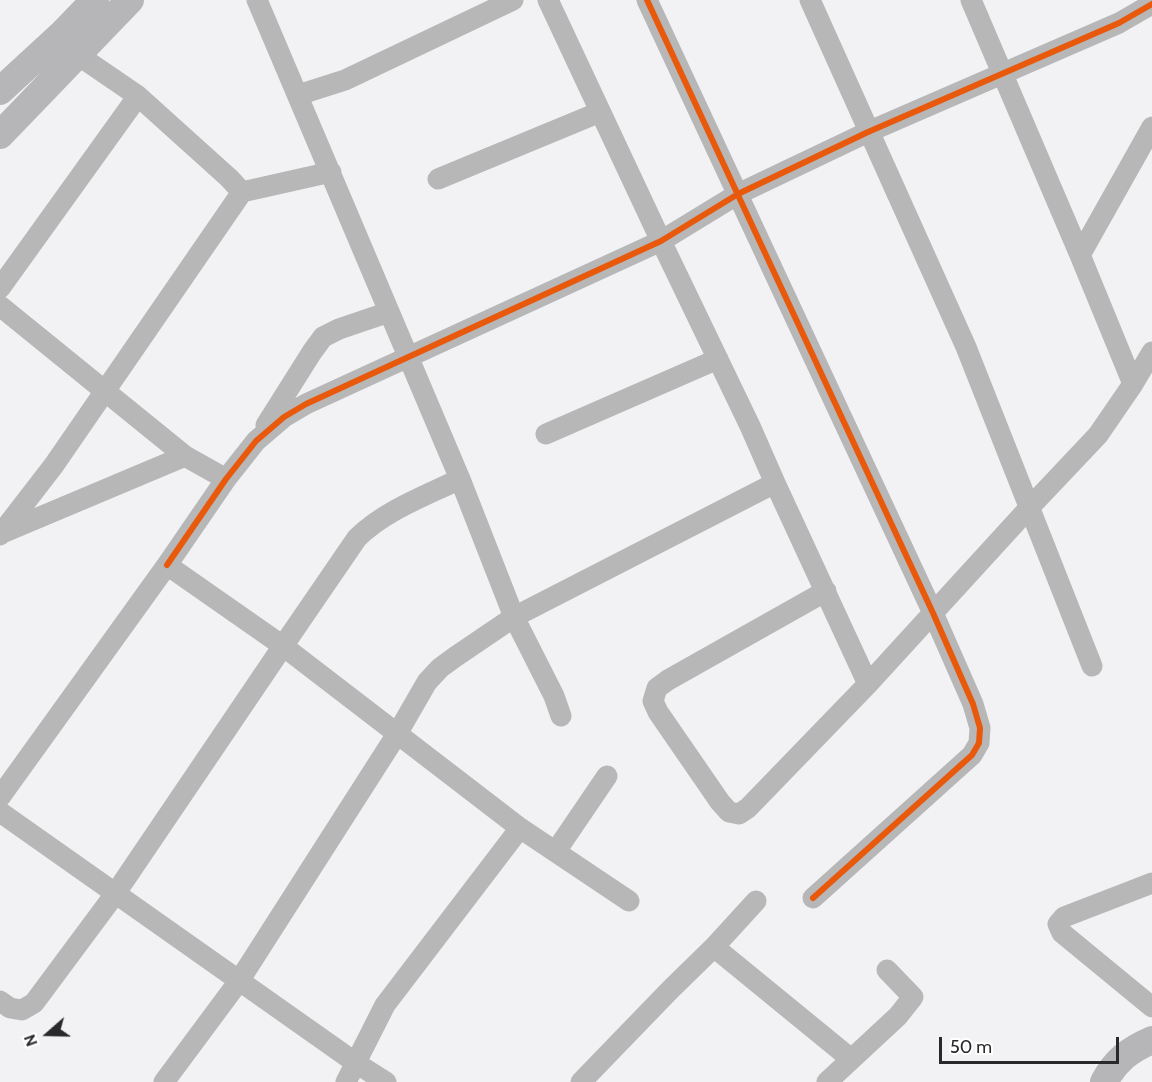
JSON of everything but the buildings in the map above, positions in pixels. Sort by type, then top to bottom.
[{"type":"street","points":[[95,0],[0,93],[9,125],[130,0]]},
{"type":"street","points":[[257,0],[460,479],[513,617],[554,696],[561,716]]},
{"type":"street","points":[[298,95],[345,80],[513,0]]},
{"type":"street","points":[[548,0],[750,426],[868,684]]},
{"type":"street","points":[[647,0],[933,613],[973,704],[980,728],[980,743],[972,755],[813,898]]},
{"type":"street","points":[[810,0],[966,346],[1092,666]]},
{"type":"street","points":[[971,0],[1133,384]]},
{"type":"street","points":[[256,441],[284,417],[306,404],[661,241],[738,194],[868,132],[1119,23],[1152,4]]},
{"type":"street","points":[[78,55],[138,96],[242,192]]},
{"type":"street","points":[[0,288],[138,96]]},
{"type":"street","points":[[438,179],[600,112]]},
{"type":"street","points":[[1080,255],[1152,127]]},
{"type":"street","points":[[1,534],[54,465],[242,192],[331,172]]},
{"type":"street","points":[[0,306],[185,456],[226,479]]},
{"type":"street","points":[[0,797],[226,479],[256,441],[323,338],[339,329],[389,312]]},
{"type":"street","points":[[826,591],[657,688],[654,701],[658,712],[729,812],[739,814],[748,808],[868,684],[1029,507],[1098,435],[1152,352]]},
{"type":"street","points":[[546,434],[718,359]]},
{"type":"street","points":[[1,534],[185,456]]},
{"type":"street","points":[[0,1001],[10,1008],[22,1010],[34,1003],[116,894],[357,538],[383,517],[460,479]]},
{"type":"street","points":[[164,1082],[239,981],[398,734],[427,682],[440,668],[513,617],[775,483]]},
{"type":"street","points":[[167,565],[283,646],[520,828],[629,901]]},
{"type":"street","points":[[556,851],[607,776]]},
{"type":"street","points":[[0,812],[239,981],[351,1073],[386,1082]]},
{"type":"street","points":[[351,1073],[385,1005],[520,828]]},
{"type":"street","points":[[1152,883],[1064,917],[1058,924],[1062,933],[1152,1007]]},
{"type":"street","points":[[581,1082],[756,901]]},
{"type":"street","points":[[714,947],[851,1059]]},
{"type":"street","points":[[827,1082],[898,1016],[914,997],[886,970]]},
{"type":"street","points":[[1104,1082],[1121,1058],[1137,1046],[1152,1040]]},
{"type":"cycle path","points":[[647,0],[933,613],[973,704],[980,728],[979,743],[972,755],[813,898]]},
{"type":"cycle path","points":[[167,565],[226,479],[256,441],[284,417],[306,404],[661,241],[738,194],[868,132],[1119,23],[1152,4]]}]
